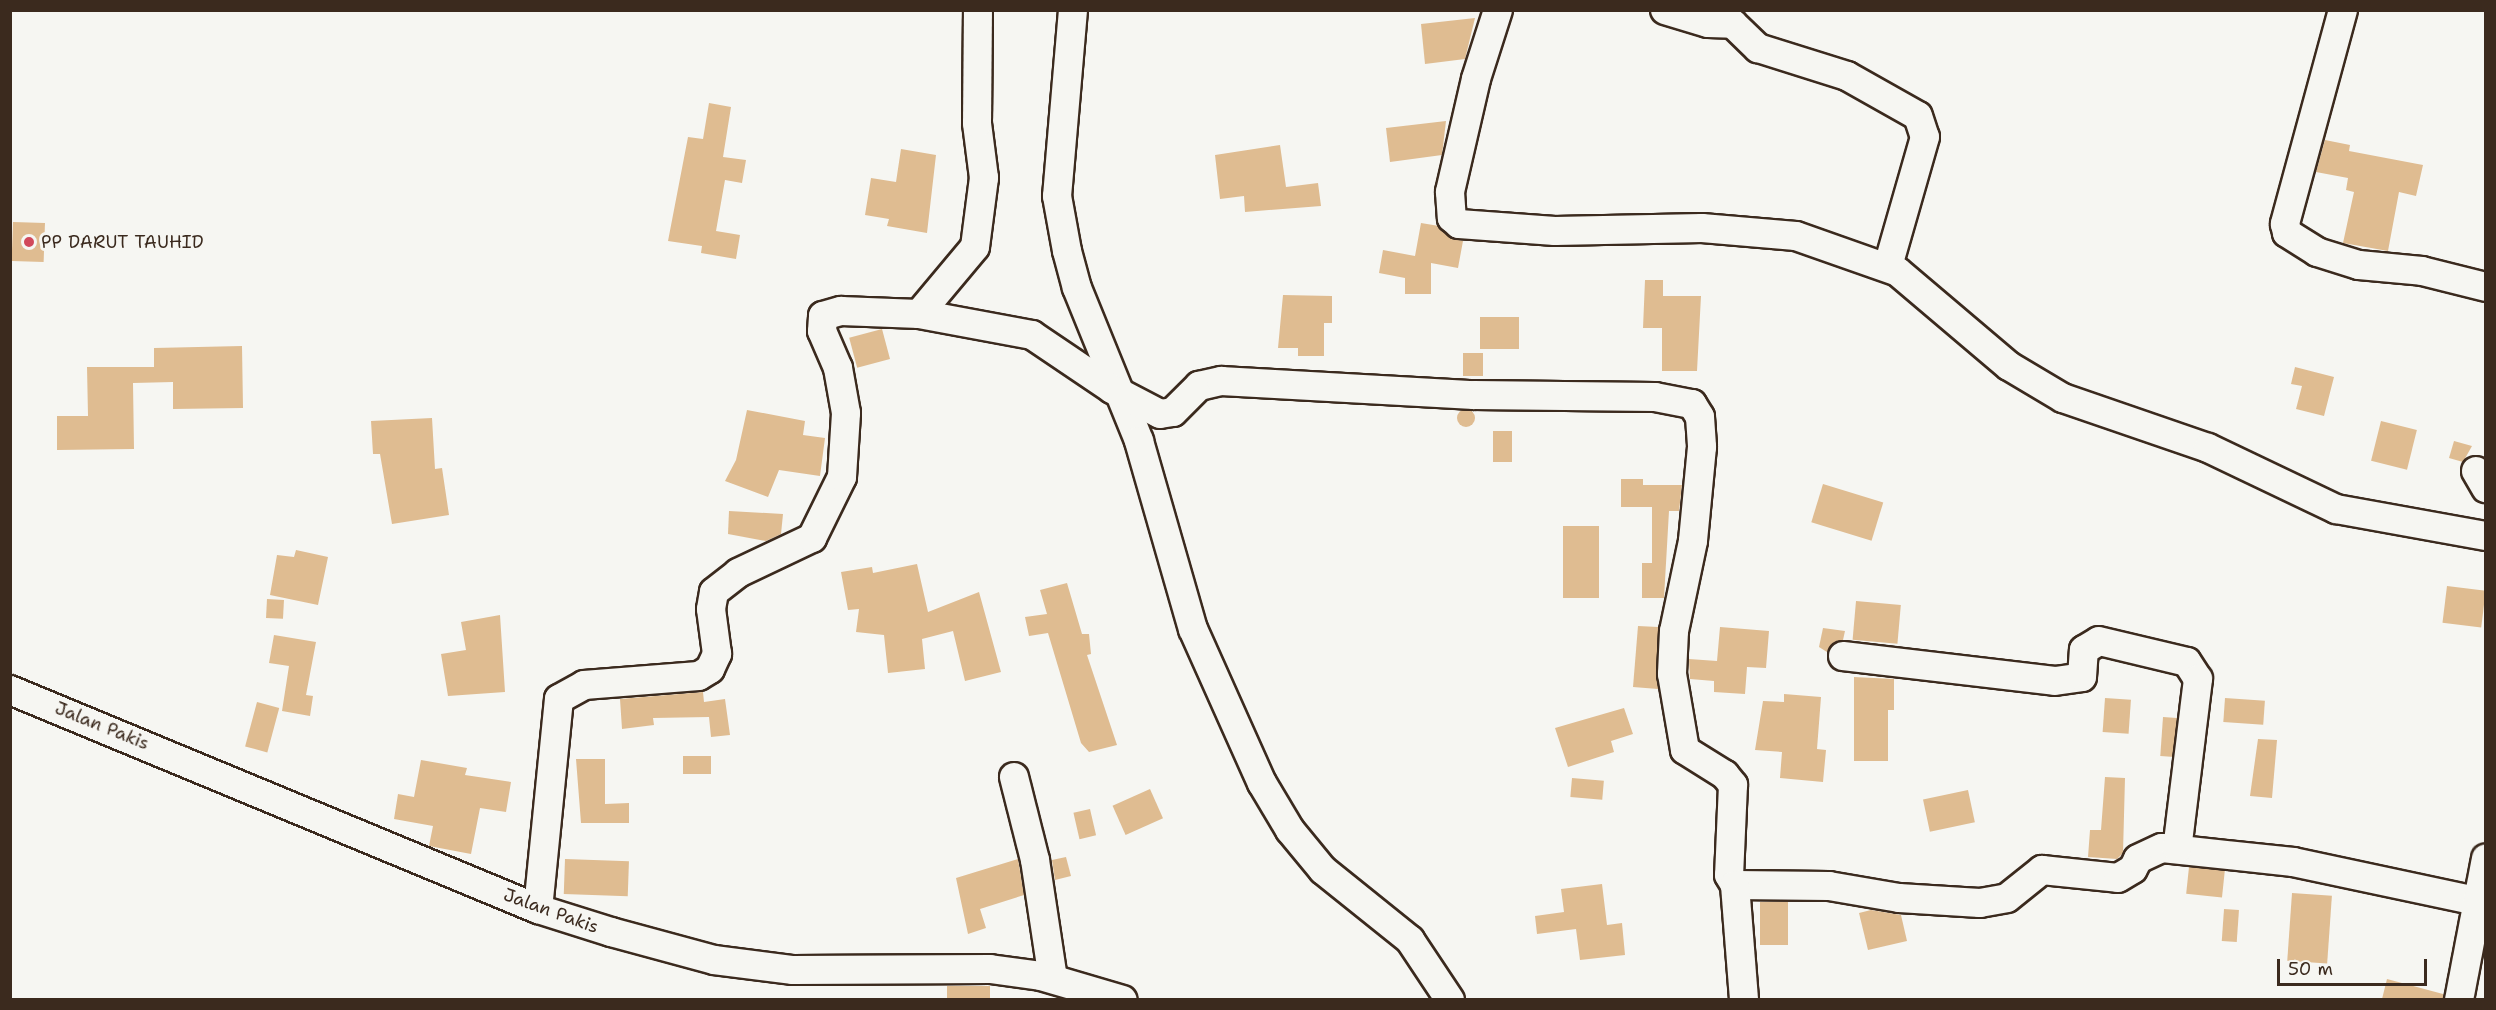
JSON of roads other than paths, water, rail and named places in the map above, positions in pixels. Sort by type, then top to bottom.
[{"type":"street","points":[[919,314],[975,247],[981,214],[978,10]]},
{"type":"street","points":[[1073,10],[1057,196],[1077,288],[1139,441],[1193,629],[1262,783],[1290,830],[1323,870],[1410,940],[1450,999]]},
{"type":"street","points":[[1498,10],[1476,79],[1450,192],[1452,218],[1459,224],[1555,231],[1749,231],[1796,236],[1888,266],[2009,366],[2063,398],[2208,448],[2336,509],[2486,536]]},
{"type":"street","points":[[1665,10],[1708,23],[1733,24],[1758,48],[1847,76],[1918,116],[1925,137],[1888,266]]},
{"type":"street","points":[[2343,10],[2285,224],[2287,233],[2317,252],[2359,265],[2422,271],[2486,287]]},
{"type":"street","points":[[538,909],[559,699],[584,685],[699,676],[710,669],[717,654],[711,609],[714,592],[738,573],[812,538],[842,477],[846,413],[838,368],[822,331],[823,316],[842,311],[919,314],[1032,335],[1119,392],[1167,414],[1199,386],[1221,381],[1474,395],[1655,397],[1692,404],[1700,417],[1702,447],[1693,542],[1674,631],[1672,674],[1685,750],[1725,774],[1733,785],[1729,875],[1735,885],[1744,999]]},
{"type":"street","points":[[1843,656],[2055,681],[2082,676],[2084,650],[2099,641],[2187,662],[2198,679],[2177,849]]},
{"type":"street","name":"Jalan Pakis","points":[[10,690],[538,909],[714,960],[793,970],[990,969],[1053,979],[1123,999]]},
{"type":"street","points":[[1014,777],[1031,838],[1053,979]]},
{"type":"street","points":[[1735,885],[1829,886],[1980,903],[2007,898],[2042,870],[2118,878],[2149,852],[2177,849],[2293,861],[2477,901]]},
{"type":"street","points":[[2459,999],[2486,859]]},
{"type":"place","name":"PP DARUT TAUHID","points":[[29,242]]}]
